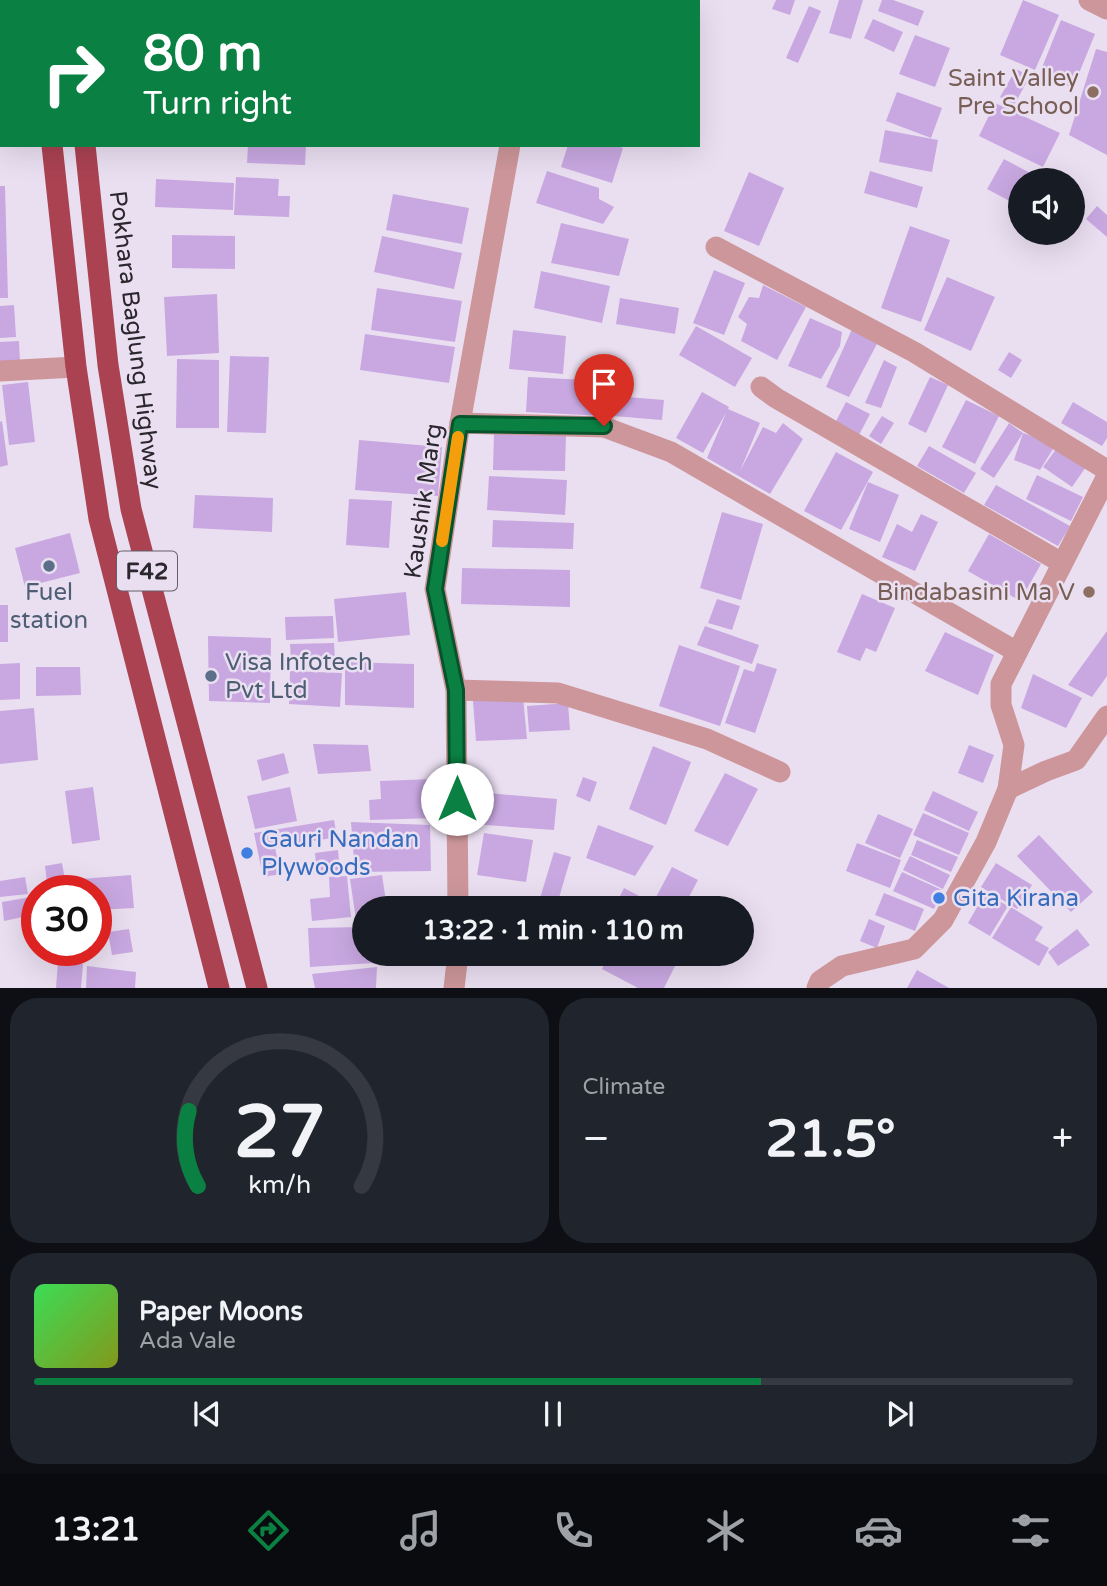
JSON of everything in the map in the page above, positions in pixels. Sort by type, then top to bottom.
[{"type":"highway","name":"F42","points":[[52,147],[76,367],[99,519],[219,988]]},
{"type":"highway","name":"Pokhara Baglung Highway","points":[[85,147],[108,365],[131,509],[257,988]]},
{"type":"street","points":[[1089,0],[1107,9]]},
{"type":"street","name":"Kaushik Marg","points":[[458,896],[456,690],[435,589],[460,424],[510,147]]},
{"type":"street","points":[[716,247],[914,352],[1107,470]]},
{"type":"street","points":[[0,371],[76,367]]},
{"type":"street","points":[[761,387],[1062,562]]},
{"type":"street","points":[[460,424],[604,426],[671,452],[1017,652]]},
{"type":"street","points":[[817,988],[820,981],[842,966],[914,949],[943,920],[986,842],[1009,789],[1014,745],[1001,705],[1001,684],[1107,476]]},
{"type":"street","points":[[456,690],[558,693],[706,739],[780,772]]},
{"type":"street","points":[[1009,789],[1076,760],[1107,716]]},
{"type":"street","points":[[454,988],[457,966]]},
{"type":"building","points":[[776,0],[795,0],[790,15],[772,9]]},
{"type":"building","points":[[839,0],[863,0],[851,39],[829,33]]},
{"type":"building","points":[[882,0],[893,0],[924,11],[918,26],[878,11]]},
{"type":"building","points":[[1023,0],[1059,15],[1035,70],[1000,55]]},
{"type":"building","points":[[809,6],[821,11],[798,63],[786,58]]},
{"type":"building","points":[[873,19],[903,32],[894,52],[864,38]]},
{"type":"building","points":[[1061,20],[1095,34],[1073,88],[1039,75]]},
{"type":"building","points":[[915,35],[950,48],[935,87],[899,74]]},
{"type":"building","name":"Saint Valley Pre School","points":[[1096,49],[1107,52],[1107,155],[1069,135]]},
{"type":"building","points":[[1016,69],[1030,76],[1014,105],[1000,97]]},
{"type":"building","points":[[897,92],[942,108],[931,138],[886,121]]},
{"type":"building","points":[[995,103],[1060,133],[1043,167],[979,136]]},
{"type":"building","points":[[885,130],[938,140],[932,172],[879,162]]},
{"type":"building","points":[[248,147],[306,147],[305,165],[247,163]]},
{"type":"building","points":[[567,147],[623,148],[612,183],[561,167]]},
{"type":"building","points":[[1004,159],[1021,168],[1008,168],[1008,200],[987,189]]},
{"type":"building","points":[[547,171],[599,188],[599,199],[614,207],[603,224],[536,203]]},
{"type":"building","points":[[870,171],[923,187],[917,208],[864,193]]},
{"type":"building","points":[[749,172],[784,188],[759,246],[724,231]]},
{"type":"building","points":[[236,177],[279,179],[278,196],[290,196],[289,217],[234,215]]},
{"type":"building","points":[[156,179],[234,183],[233,210],[155,207]]},
{"type":"building","points":[[0,186],[5,186],[8,298],[0,298]]},
{"type":"building","points":[[393,194],[469,208],[462,244],[386,230]]},
{"type":"building","points":[[1097,206],[1107,215],[1107,237],[1086,219]]},
{"type":"building","points":[[561,223],[629,239],[619,276],[551,263]]},
{"type":"building","points":[[910,226],[950,240],[921,322],[881,308]]},
{"type":"building","points":[[172,235],[235,236],[235,269],[172,268]]},
{"type":"building","points":[[382,236],[462,253],[454,289],[374,272]]},
{"type":"building","points":[[714,270],[745,283],[724,335],[693,323]]},
{"type":"building","points":[[541,271],[610,286],[602,323],[534,308]]},
{"type":"building","points":[[947,277],[995,297],[971,351],[924,330]]},
{"type":"building","points":[[763,285],[806,307],[777,360],[741,341],[747,324],[738,317],[749,297],[759,298]]},
{"type":"building","points":[[377,288],[462,301],[455,342],[371,330]]},
{"type":"building","points":[[217,294],[219,353],[167,356],[164,297]]},
{"type":"building","points":[[620,298],[679,308],[675,334],[616,324]]},
{"type":"building","points":[[14,305],[16,337],[0,338],[0,306]]},
{"type":"building","points":[[810,318],[842,332],[840,346],[821,379],[788,366]]},
{"type":"building","points":[[696,326],[752,358],[735,387],[679,355]]},
{"type":"building","points":[[853,327],[879,340],[849,397],[826,387]]},
{"type":"building","points":[[513,330],[566,336],[563,374],[509,369]]},
{"type":"building","points":[[365,334],[455,347],[449,383],[360,370]]},
{"type":"building","points":[[19,341],[20,362],[0,363],[0,342]]},
{"type":"building","points":[[1009,352],[1022,360],[1011,378],[998,370]]},
{"type":"building","points":[[230,356],[269,357],[266,433],[227,432]]},
{"type":"building","points":[[177,359],[219,360],[219,428],[176,428]]},
{"type":"building","points":[[884,360],[897,367],[881,408],[865,403]]},
{"type":"building","points":[[528,377],[605,381],[603,416],[526,412]]},
{"type":"building","points":[[930,377],[948,385],[926,433],[908,424]]},
{"type":"building","points":[[28,382],[35,442],[9,445],[2,385]]},
{"type":"building","points":[[702,392],[729,407],[728,409],[760,423],[740,471],[763,427],[776,433],[783,423],[803,439],[770,494],[707,458],[726,413],[703,453],[676,438]]},
{"type":"building","points":[[615,396],[664,400],[662,420],[613,416]]},
{"type":"building","points":[[966,400],[999,416],[975,464],[942,447]]},
{"type":"building","points":[[846,402],[870,414],[858,437],[834,425]]},
{"type":"building","points":[[1073,402],[1107,422],[1107,438],[1102,446],[1061,423]]},
{"type":"building","points":[[882,416],[894,423],[881,444],[869,436]]},
{"type":"building","points":[[2,421],[8,465],[0,467],[0,422]]},
{"type":"building","points":[[1009,423],[1023,433],[994,478],[980,469]]},
{"type":"building","points":[[494,432],[566,434],[565,471],[493,470]]},
{"type":"building","points":[[1023,433],[1056,444],[1040,470],[1014,460]]},
{"type":"building","points":[[359,440],[442,447],[438,496],[355,490]]},
{"type":"building","points":[[1059,445],[1088,464],[1072,487],[1043,467]]},
{"type":"building","points":[[929,446],[976,473],[964,493],[917,466]]},
{"type":"building","points":[[836,452],[873,472],[841,530],[804,511]]},
{"type":"building","points":[[1037,475],[1083,497],[1071,521],[1026,499]]},
{"type":"building","points":[[489,476],[567,480],[565,515],[487,510]]},
{"type":"building","points":[[868,482],[899,495],[880,542],[849,529]]},
{"type":"building","points":[[996,485],[1070,526],[1058,546],[984,505]]},
{"type":"building","points":[[195,495],[273,498],[272,532],[193,528]]},
{"type":"building","points":[[349,499],[392,501],[389,548],[346,545]]},
{"type":"building","points":[[722,512],[763,524],[741,600],[700,588]]},
{"type":"building","points":[[921,514],[938,522],[915,571],[882,557],[897,524],[912,532]]},
{"type":"building","points":[[493,520],[574,523],[573,549],[492,547]]},
{"type":"building","points":[[70,533],[80,573],[25,587],[15,548]]},
{"type":"building","points":[[989,534],[1041,564],[1020,601],[968,571]]},
{"type":"building","points":[[462,568],[570,570],[570,607],[461,604]]},
{"type":"building","points":[[406,592],[410,635],[338,642],[334,599]]},
{"type":"building","points":[[862,594],[895,608],[876,652],[866,648],[860,661],[837,652]]},
{"type":"building","points":[[717,599],[740,606],[732,630],[708,623]]},
{"type":"building","points":[[0,605],[8,605],[8,642],[0,642]]},
{"type":"building","points":[[333,616],[334,638],[286,640],[285,617]]},
{"type":"building","points":[[705,626],[759,645],[752,664],[697,645]]},
{"type":"building","points":[[1107,631],[1107,676],[1092,697],[1068,685]]},
{"type":"building","points":[[945,632],[994,655],[978,695],[925,671]]},
{"type":"building","points":[[208,636],[271,638],[270,703],[209,701]]},
{"type":"building","points":[[334,643],[335,660],[291,661],[290,644]]},
{"type":"building","points":[[679,645],[740,666],[720,726],[659,706]]},
{"type":"building","points":[[345,662],[414,664],[414,708],[345,705]]},
{"type":"building","points":[[20,663],[20,699],[0,700],[0,664]]},
{"type":"building","points":[[757,663],[777,669],[755,733],[725,723],[744,669],[754,672]]},
{"type":"building","points":[[36,667],[80,667],[81,695],[36,696]]},
{"type":"building","points":[[290,671],[342,673],[340,707],[289,704]]},
{"type":"building","points":[[1033,674],[1082,698],[1066,728],[1021,708]]},
{"type":"building","points":[[523,697],[527,739],[476,741],[473,701]]},
{"type":"building","points":[[568,703],[570,730],[529,732],[527,706]]},
{"type":"building","points":[[34,708],[38,760],[0,764],[0,711]]},
{"type":"building","points":[[313,744],[368,745],[371,771],[318,774]]},
{"type":"building","points":[[969,745],[994,755],[983,783],[958,773]]},
{"type":"building","points":[[653,746],[691,762],[666,825],[629,809]]},
{"type":"building","points":[[284,753],[289,773],[262,781],[257,760]]},
{"type":"building","points":[[725,773],[758,789],[728,846],[694,831]]},
{"type":"building","points":[[583,777],[597,782],[590,802],[576,796]]},
{"type":"building","points":[[433,779],[435,818],[370,820],[369,800],[381,799],[380,781]]},
{"type":"building","points":[[93,787],[100,840],[72,844],[65,791]]},
{"type":"building","points":[[290,787],[297,821],[255,829],[247,796]]},
{"type":"building","points":[[933,791],[978,812],[969,831],[924,810]]},
{"type":"building","points":[[475,792],[557,799],[554,830],[472,824]]},
{"type":"building","points":[[923,813],[969,833],[959,855],[913,835]]},
{"type":"building","points":[[878,814],[913,829],[900,858],[865,843]]},
{"type":"building","points":[[334,820],[337,837],[275,848],[281,874],[263,877],[254,833]]},
{"type":"building","points":[[351,822],[430,825],[431,871],[355,872]]},
{"type":"building","points":[[598,825],[654,846],[635,876],[586,858]]},
{"type":"building","points":[[484,833],[533,840],[526,882],[477,875]]},
{"type":"building","points":[[1039,835],[1093,892],[1071,912],[1017,856]]},
{"type":"building","points":[[917,840],[958,857],[951,872],[911,855]]},
{"type":"building","points":[[857,843],[901,860],[890,888],[846,871]]},
{"type":"building","points":[[338,850],[340,872],[317,875],[315,853]]},
{"type":"building","points":[[554,852],[571,857],[560,896],[541,896]]},
{"type":"building","points":[[910,856],[950,875],[943,889],[903,870]]},
{"type":"building","points":[[62,863],[64,875],[46,875],[45,866]]},
{"type":"building","points":[[996,863],[1032,885],[1017,909],[981,887]]},
{"type":"building","points":[[672,867],[698,880],[689,896],[657,896]]},
{"type":"building","points":[[902,872],[942,890],[934,909],[893,891]]},
{"type":"building","points":[[131,875],[134,908],[112,909],[112,877]]},
{"type":"building","points":[[382,875],[385,896],[352,896],[350,879]]},
{"type":"building","points":[[347,876],[351,917],[312,921],[310,899],[330,897],[329,877]]},
{"type":"building","points":[[21,878],[21,895],[0,897],[0,881]]},
{"type":"building","points":[[624,888],[639,896],[620,896]]},
{"type":"building","points":[[884,893],[924,909],[915,931],[875,915]]},
{"type":"building","points":[[985,893],[1008,906],[990,936],[968,923]]},
{"type":"building","points":[[21,899],[21,917],[4,921],[2,902]]},
{"type":"building","points":[[1011,907],[1043,927],[1035,940],[1049,948],[1039,966],[992,938]]},
{"type":"building","points":[[869,919],[885,926],[877,948],[860,941]]},
{"type":"building","points":[[352,927],[352,964],[310,967],[308,928]]},
{"type":"building","points":[[129,929],[133,952],[112,955],[112,931]]},
{"type":"building","points":[[1077,929],[1090,945],[1058,966],[1048,952]]},
{"type":"building","points":[[58,966],[83,966],[81,988],[56,988]]},
{"type":"building","points":[[87,966],[136,972],[135,988],[86,988]]},
{"type":"building","points":[[603,966],[675,966],[664,988],[638,988],[602,969]]},
{"type":"building","points":[[377,967],[376,988],[315,988],[312,974]]},
{"type":"building","points":[[917,970],[949,988],[907,988]]},
{"type":"slow traffic","points":[[442,541],[458,437]]},
{"type":"place","name":"Saint Valley Pre School","points":[[1093,92]]},
{"type":"place","name":"Fuel station","points":[[49,566]]},
{"type":"place","name":"Bindabasini Ma V","points":[[1089,592]]},
{"type":"place","name":"Visa Infotech Pvt Ltd","points":[[211,676]]},
{"type":"place","name":"Gauri Nandan Plywoods","points":[[247,853]]},
{"type":"place","name":"Gita Kirana","points":[[939,898]]},
{"type":"route","points":[[457,799],[456,690],[435,589],[460,424],[604,426]]}]
